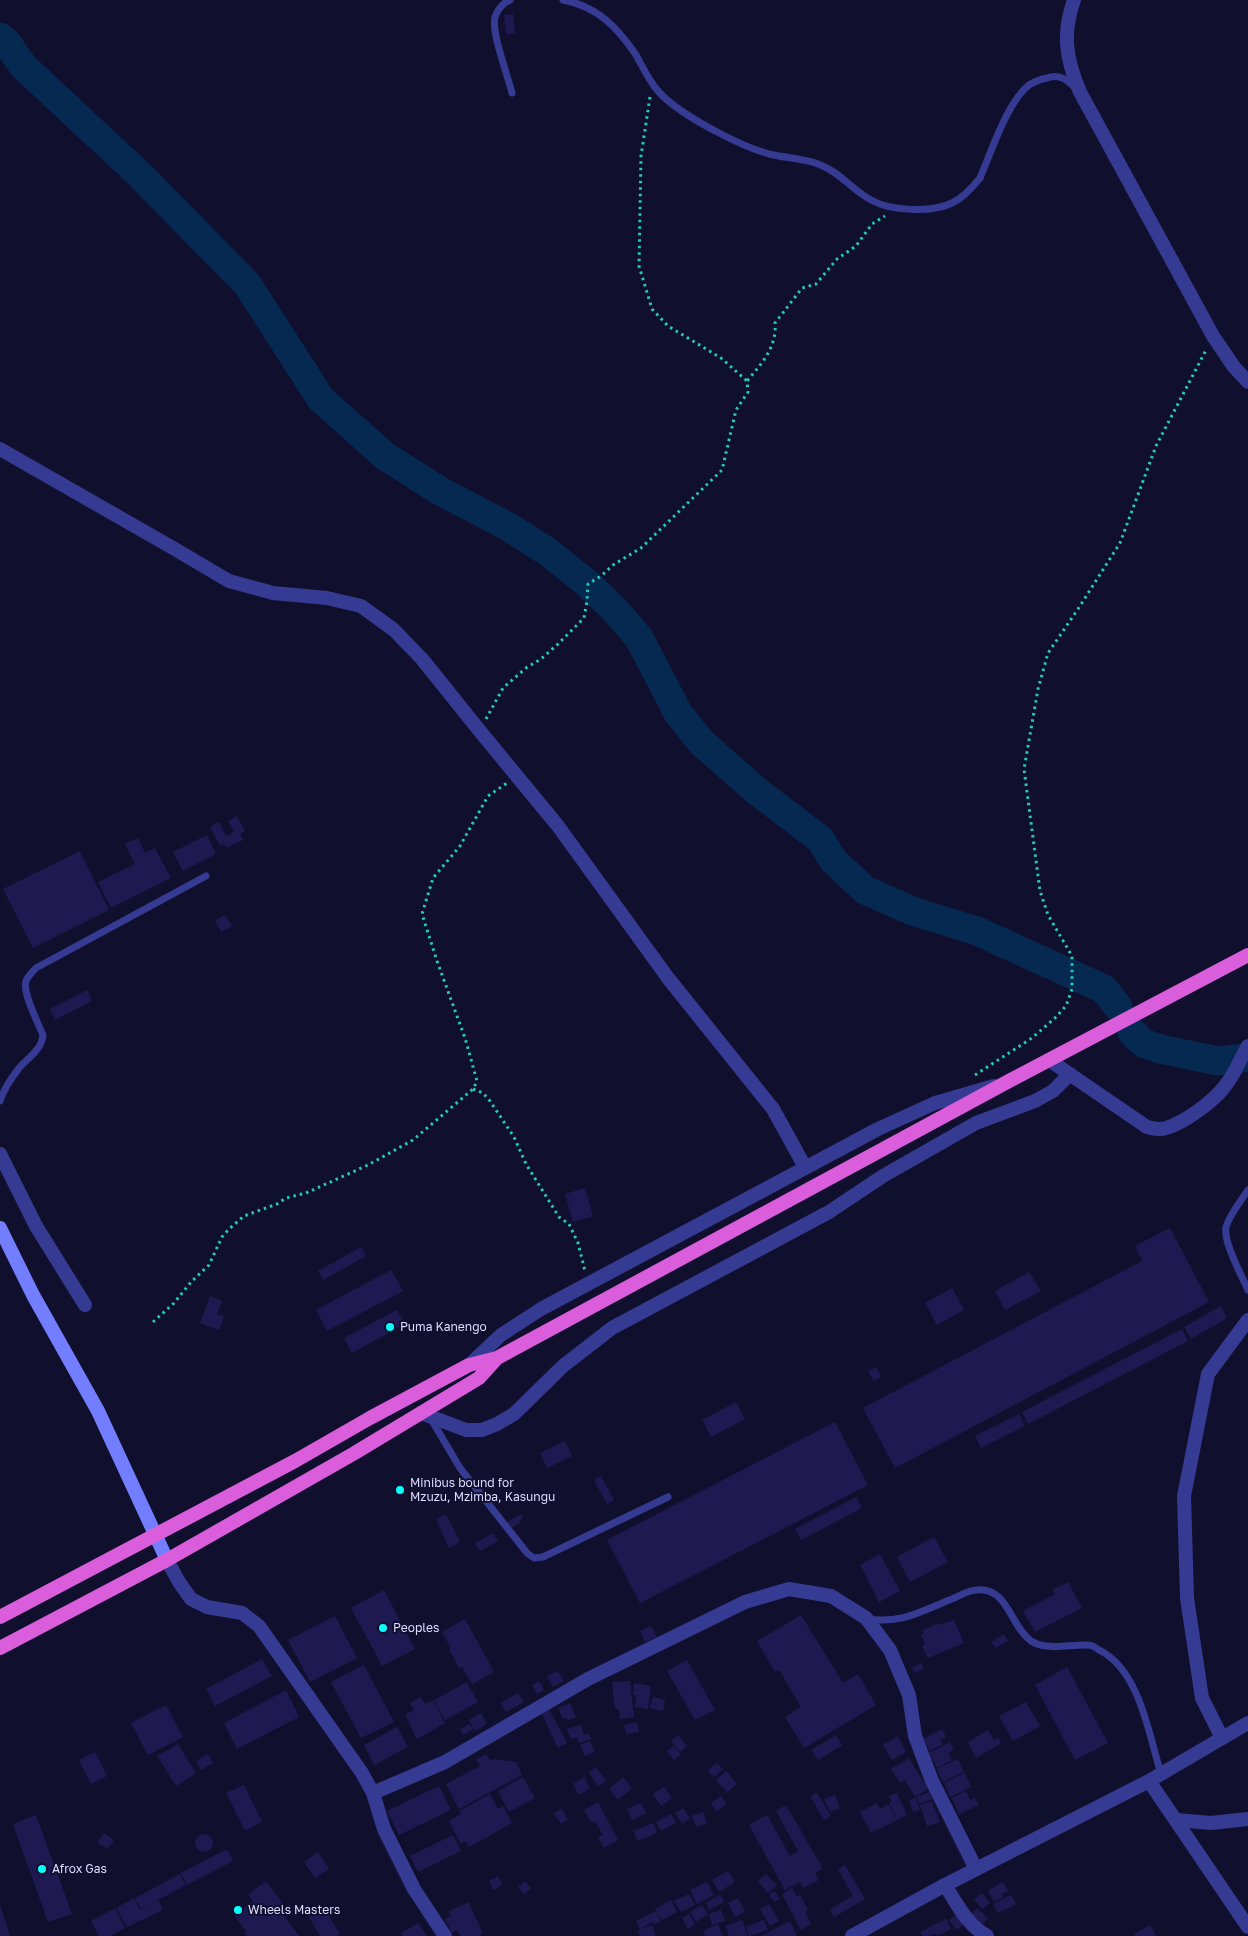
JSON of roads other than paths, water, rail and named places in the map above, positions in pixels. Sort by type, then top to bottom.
[{"type":"highway","points":[[0,1617],[287,1466],[469,1365],[497,1358],[1009,1081],[1248,955]]},
{"type":"highway","points":[[0,1648],[167,1560],[425,1414],[479,1378],[497,1358]]},
{"type":"main road","points":[[0,1228],[33,1295],[98,1411],[167,1560]]},
{"type":"street","points":[[1074,0],[1066,24],[1066,37],[1074,79],[1213,336],[1234,367],[1248,382]]},
{"type":"street","points":[[0,449],[229,582],[273,593],[327,598],[361,606],[394,630],[422,659],[558,826],[668,978],[773,1109],[805,1167]]},
{"type":"street","points":[[1049,1060],[1147,1127],[1156,1129],[1167,1127],[1183,1120],[1216,1097],[1227,1084],[1248,1046]]},
{"type":"street","points":[[425,1414],[466,1430],[482,1430],[497,1424],[514,1414],[563,1366],[612,1328],[829,1212],[884,1176],[976,1123],[1036,1101],[1053,1091],[1070,1074]]},
{"type":"street","points":[[469,1365],[501,1335],[541,1310],[805,1167],[878,1129],[935,1103],[1009,1081]]},
{"type":"street","points":[[0,1154],[36,1226],[85,1305]]},
{"type":"street","points":[[1222,1738],[1202,1698],[1187,1598],[1184,1496],[1208,1374],[1248,1320]]},
{"type":"street","points":[[167,1560],[191,1599],[207,1607],[242,1613],[259,1626],[362,1773],[373,1793],[384,1829],[414,1889],[444,1936]]},
{"type":"street","points":[[373,1793],[445,1762],[588,1680],[745,1602],[789,1589],[831,1596],[866,1618],[890,1650],[909,1695],[915,1736],[932,1781],[976,1869]]},
{"type":"street","points":[[852,1936],[945,1885],[1155,1778],[1248,1724]]},
{"type":"street","points":[[1155,1778],[1177,1820],[1248,1927]]},
{"type":"street","points":[[1177,1820],[1212,1823],[1248,1820]]},
{"type":"street","points":[[945,1885],[966,1918],[973,1926],[987,1936]]},
{"type":"lane","points":[[510,0],[499,9],[495,18],[495,30],[512,93]]},
{"type":"lane","points":[[563,0],[578,2],[593,9],[608,21],[624,37],[656,89],[667,99],[728,137],[768,153],[811,162],[828,168],[844,178],[869,199],[891,207],[912,210],[943,207],[953,203],[973,187],[980,178],[1009,111],[1019,95],[1030,84],[1041,79],[1057,76],[1070,82],[1080,92]]},
{"type":"lane","points":[[0,1101],[3,1091],[19,1068],[42,1041],[43,1035],[25,991],[25,982],[30,974],[36,968],[206,876]]},
{"type":"lane","points":[[1248,1190],[1226,1229],[1227,1240],[1248,1290]]},
{"type":"lane","points":[[425,1414],[460,1468],[527,1553],[534,1558],[543,1557],[668,1497]]},
{"type":"lane","points":[[866,1618],[885,1621],[902,1619],[975,1590],[988,1590],[1001,1598],[1021,1631],[1032,1642],[1044,1646],[1090,1645],[1111,1656],[1128,1676],[1142,1709],[1155,1778]]},
{"type":"waterway","points":[[0,37],[7,43],[23,66],[139,174],[247,284],[321,399],[385,456],[440,491],[509,527],[548,552],[588,584],[616,611],[639,638],[678,713],[701,742],[758,792],[820,839],[834,861],[865,890],[912,911],[977,931],[1104,989],[1118,1007]]},
{"type":"waterway","points":[[1132,1032],[1143,1043],[1160,1049],[1218,1061],[1248,1057]]},
{"type":"place","name":"Puma Kanengo","points":[[390,1327]]},
{"type":"place","name":"Minibus bound for Mzuzu, Mzimba, Kasungu","points":[[400,1490]]},
{"type":"place","name":"Peoples","points":[[383,1628]]},
{"type":"place","name":"Afrox Gas","points":[[42,1869]]},
{"type":"place","name":"Wheels Masters","points":[[238,1910]]}]
